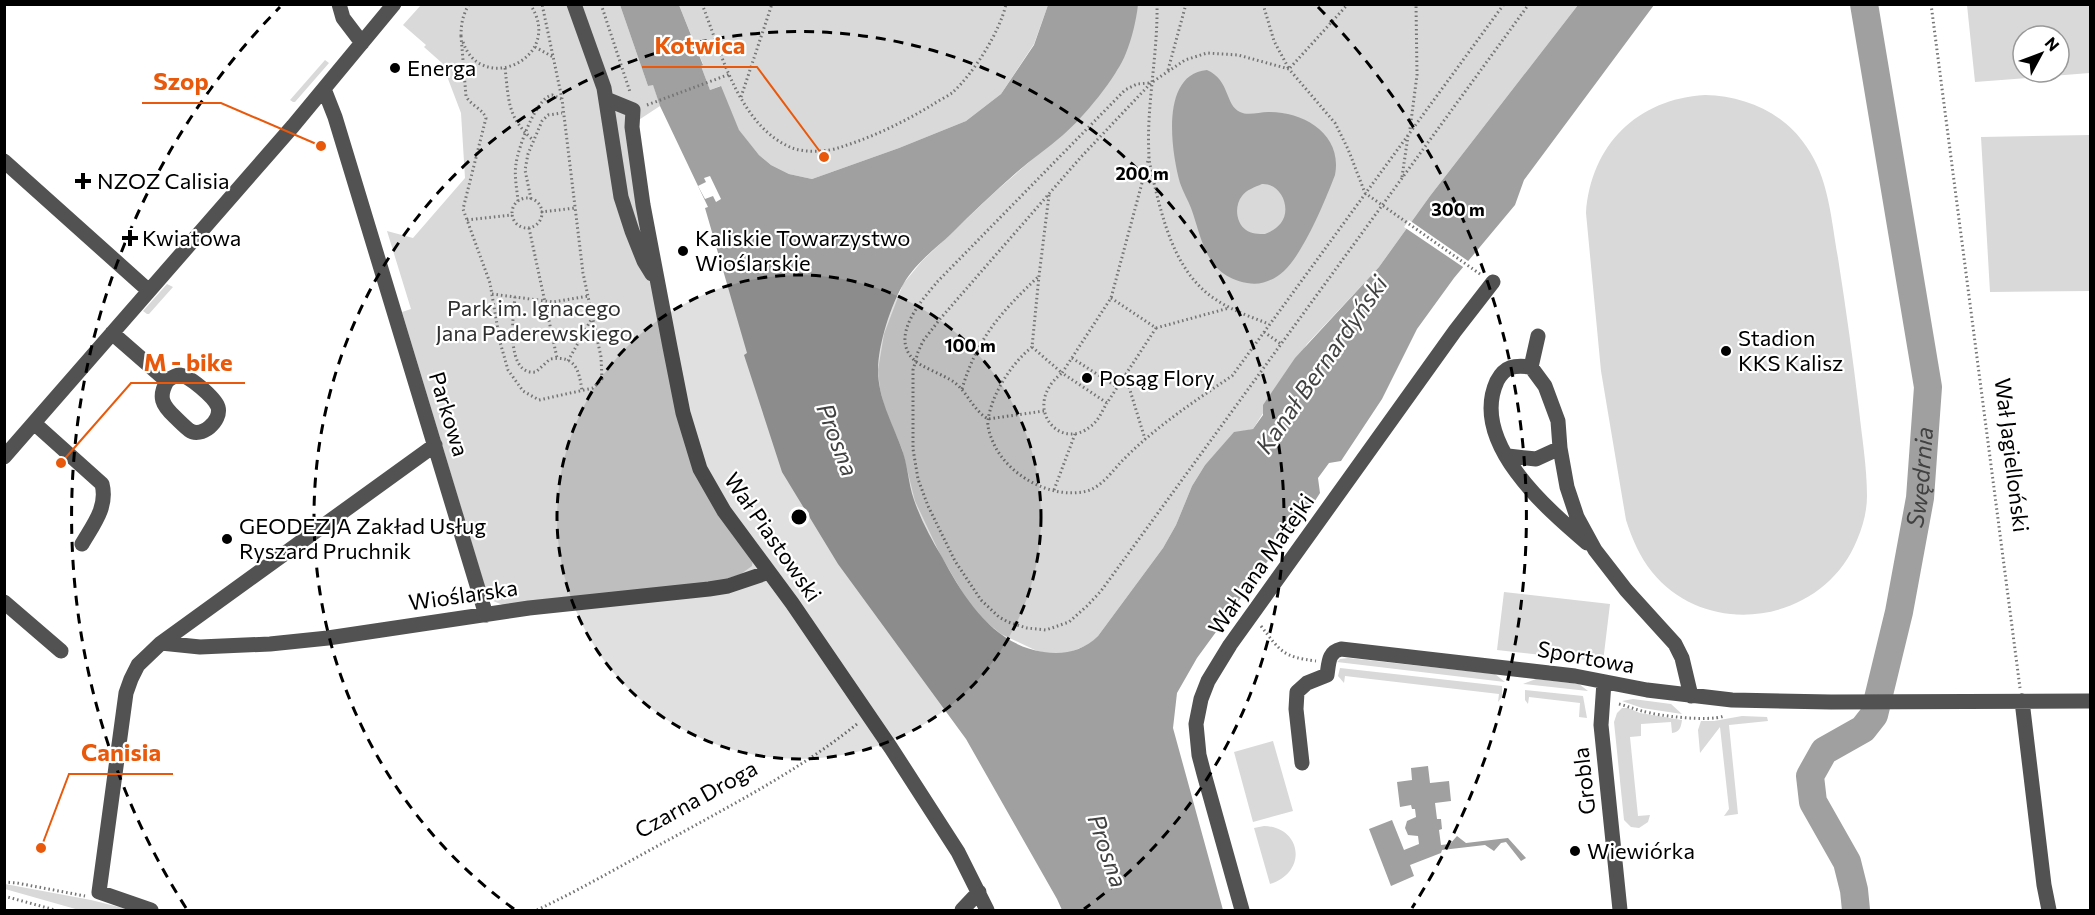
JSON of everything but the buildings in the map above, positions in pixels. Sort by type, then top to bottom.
[{"type":"street","points":[[339,4],[343,18],[362,43]]},
{"type":"street","points":[[4,457],[324,89],[394,4]]},
{"type":"street","points":[[574,4],[604,88],[621,196],[644,261],[657,281]]},
{"type":"street","name":"Parkowa","points":[[324,89],[486,615]]},
{"type":"street","points":[[606,99],[633,110]]},
{"type":"street","name":"Wał Piastowski","points":[[633,110],[632,127],[637,164],[657,281],[683,413],[700,469],[724,511],[868,714],[958,852],[987,910]]},
{"type":"street","points":[[4,161],[149,291]]},
{"type":"street","name":"Wał Jana Matejki","points":[[1242,910],[1199,755],[1196,724],[1201,699],[1208,681],[1230,645],[1449,340],[1488,279]]},
{"type":"street","points":[[112,333],[167,381]]},
{"type":"street","points":[[1531,367],[1538,336]]},
{"type":"street","points":[[1595,550],[1544,506],[1523,482],[1499,442],[1491,417],[1493,390],[1502,371],[1514,364],[1531,367],[1545,386],[1558,421],[1567,487],[1577,517],[1595,550],[1626,590],[1675,644],[1682,658],[1691,696]]},
{"type":"street","points":[[34,423],[102,484],[104,501],[101,513],[82,544]]},
{"type":"street","points":[[151,910],[99,892],[126,693],[138,665],[161,643],[435,445]]},
{"type":"street","points":[[1508,456],[1536,459],[1560,448]]},
{"type":"street","name":"Wioślarska","points":[[161,643],[200,647],[270,644],[328,638],[529,608],[708,589],[728,586],[769,572]]},
{"type":"street","points":[[4,602],[61,651]]},
{"type":"street","name":"Sportowa","points":[[1332,656],[1341,649],[1575,675],[1647,690],[1753,701],[2022,701]]},
{"type":"street","points":[[1302,764],[1296,709],[1297,692],[1307,683],[1327,675],[1332,656]]},
{"type":"street","name":"Grobla","points":[[1604,682],[1601,724],[1620,910]]},
{"type":"street","points":[[2049,910],[2022,701],[2091,701]]},
{"type":"street","points":[[962,910],[979,892]]},
{"type":"path","points":[[469,4],[461,25],[466,96],[486,118],[463,209],[490,283],[503,356],[508,370],[533,399],[544,401],[593,388],[602,379],[601,357],[583,273],[562,99],[542,4]]},
{"type":"path","points":[[461,36],[471,56],[480,63],[490,67],[505,68],[522,62],[535,46],[539,34],[538,22],[530,4]]},
{"type":"path","points":[[601,4],[632,96],[633,110]]},
{"type":"path","points":[[702,4],[740,98],[752,116],[768,133],[792,148],[815,152],[840,148],[904,122],[952,93],[984,55],[1003,16],[1006,4]]},
{"type":"path","points":[[740,98],[772,4]]},
{"type":"path","points":[[1157,4],[1151,83],[1149,158],[1111,298],[1062,373],[1055,378],[1046,391],[1044,398],[1046,418],[1055,428],[1068,434],[1083,432],[1095,423],[1156,328],[1229,308]]},
{"type":"path","points":[[1168,71],[1186,4]]},
{"type":"path","points":[[1263,4],[1274,40],[1288,69],[1335,123],[1365,193],[1488,279]]},
{"type":"path","points":[[1288,69],[1348,4]]},
{"type":"path","points":[[1402,178],[1417,75],[1416,4]]},
{"type":"path","points":[[1049,194],[1032,347],[1009,371],[1002,383],[988,419],[988,428],[994,444],[1006,463],[1033,483],[1054,490],[1084,492],[1097,487],[1145,440],[1190,404],[1232,376],[1504,4]]},
{"type":"path","points":[[1288,69],[1261,60],[1221,52],[1195,56],[1151,83],[1049,194],[923,341],[915,362],[913,381],[913,449],[918,479],[937,525],[963,575],[991,610],[1008,622],[1027,628],[1046,630],[1069,622],[1094,599],[1529,4]]},
{"type":"path","name":"Wał Jagielloński","points":[[1931,4],[2022,701]]},
{"type":"path","points":[[535,46],[553,57]]},
{"type":"path","points":[[505,68],[513,118],[533,140]]},
{"type":"path","points":[[659,101],[730,74]]},
{"type":"path","points":[[1044,411],[988,419],[977,411],[962,389],[944,376],[915,362],[904,340],[906,328],[921,302],[938,280],[1125,90],[1137,84],[1151,83]]},
{"type":"path","points":[[518,201],[516,163],[525,133],[547,96],[552,95],[562,99]]},
{"type":"path","points":[[531,199],[525,170],[533,140],[547,113],[562,113]]},
{"type":"path","points":[[1149,158],[1168,231],[1181,262],[1198,285],[1215,299],[1229,308],[1269,324]]},
{"type":"path","points":[[525,198],[531,199],[540,206],[542,212],[538,223],[529,228],[517,225],[512,209],[518,201],[525,198]]},
{"type":"path","points":[[542,212],[575,208]]},
{"type":"path","points":[[467,220],[512,215]]},
{"type":"path","points":[[529,228],[557,358]]},
{"type":"path","points":[[962,389],[972,361],[990,329],[1007,306],[1039,276]]},
{"type":"path","points":[[492,294],[553,302],[588,296]]},
{"type":"path","points":[[515,297],[513,320],[515,357],[522,369],[536,372],[545,362],[557,358],[568,361],[577,368],[582,390]]},
{"type":"path","points":[[1111,298],[1156,328]]},
{"type":"path","points":[[568,361],[593,317]]},
{"type":"path","points":[[1264,332],[1281,344]]},
{"type":"path","points":[[1032,347],[1062,373],[1107,403]]},
{"type":"path","points":[[1072,358],[1117,387]]},
{"type":"path","points":[[1125,374],[1145,440]]},
{"type":"path","points":[[1054,490],[1075,434]]},
{"type":"path","points":[[1252,614],[1275,644],[1288,656],[1332,656]]},
{"type":"path","points":[[1601,701],[1630,706],[1641,711],[1690,718],[1709,719],[1731,713]]},
{"type":"path","name":"Czarna Droga","points":[[537,910],[582,889],[748,797],[827,747],[868,714]]},
{"type":"path","points":[[4,882],[17,882],[85,896],[99,892]]},
{"type":"path","points":[[4,896],[55,910]]},
{"type":"green space","name":"Park im. Ignacego Jana Paderewskiego","points":[[421,5],[620,5],[648,86],[653,84],[660,106],[628,127],[678,414],[753,559],[752,566],[741,574],[720,581],[503,605],[493,601],[487,594],[402,312],[411,309],[387,231],[413,238],[465,178],[461,113],[442,63],[403,25]]},
{"type":"green space","points":[[679,5],[1048,5],[1034,44],[1001,94],[966,121],[812,179],[789,174],[771,165],[759,155],[739,131],[720,86],[710,90],[701,66],[703,64]]},
{"type":"green space","points":[[1138,5],[1578,5],[1430,196],[1379,267],[1307,344],[1253,429],[1234,433],[1205,465],[1192,486],[1176,525],[1163,548],[1098,636],[1090,644],[1068,653],[1053,654],[1037,651],[1001,634],[970,605],[940,554],[915,501],[902,449],[885,409],[878,370],[884,334],[903,284],[922,261],[996,191],[1080,118],[1118,69]]},
{"type":"green space","points":[[1967,5],[2090,5],[2090,73],[2071,74],[2071,24],[2011,24],[2011,79],[1975,82]]},
{"type":"green space","points":[[325,60],[329,63],[295,102],[290,100]]},
{"type":"green space","name":"Stadion KKS Kalisz","points":[[1705,95],[1734,99],[1762,108],[1797,134],[1814,158],[1828,199],[1838,258],[1864,453],[1867,502],[1863,524],[1841,568],[1819,589],[1793,605],[1764,613],[1733,614],[1703,608],[1676,594],[1652,572],[1637,547],[1626,520],[1601,371],[1586,213],[1597,166],[1608,147],[1622,130],[1639,116],[1681,98]]},
{"type":"green space","points":[[2090,135],[2090,291],[1990,292],[1981,137]]},
{"type":"green space","points":[[167,284],[173,287],[149,314],[143,311]]},
{"type":"green space","points":[[1504,592],[1610,604],[1603,662],[1497,650]]},
{"type":"green space","points":[[1348,658],[1495,674],[1505,682],[1337,662]]},
{"type":"green space","points":[[1340,668],[1502,686],[1502,697],[1498,702],[1499,694],[1345,676],[1344,683],[1338,676]]},
{"type":"green space","points":[[1536,679],[1579,684],[1588,691],[1523,684]]},
{"type":"green space","points":[[1525,690],[1583,696],[1587,718],[1579,717],[1580,703],[1529,697],[1528,704],[1525,700]]},
{"type":"green space","points":[[1633,699],[1671,704],[1682,714],[1642,708],[1622,701]]},
{"type":"green space","points":[[1622,708],[1682,720],[1677,732],[1672,733],[1671,722],[1641,724],[1641,736],[1630,737],[1638,816],[1650,815],[1648,822],[1639,828],[1631,827],[1624,820],[1614,722],[1617,713]]},
{"type":"green space","points":[[1742,716],[1767,717],[1768,721],[1729,725],[1738,814],[1724,816],[1729,809],[1720,727],[1700,753],[1698,730],[1701,721]]},
{"type":"green space","points":[[1273,741],[1293,811],[1253,822],[1234,752]]},
{"type":"green space","points":[[1264,826],[1277,828],[1286,834],[1293,842],[1296,851],[1295,861],[1290,870],[1282,878],[1270,884],[1254,828]]},
{"type":"green space","points":[[5,884],[131,910],[79,910],[5,889]]},
{"type":"water","points":[[620,5],[679,5],[703,65],[701,66],[710,90],[721,86],[739,130],[759,155],[771,165],[789,174],[812,179],[966,121],[1001,94],[1034,45],[1048,5],[1138,5],[1132,35],[1122,63],[1089,108],[1071,128],[1023,167],[914,269],[899,292],[890,313],[879,360],[880,390],[903,453],[914,500],[930,536],[960,588],[982,617],[1010,640],[1026,648],[1059,653],[1080,648],[1098,636],[1163,548],[1176,525],[1192,486],[1205,465],[1234,432],[1253,429],[1263,415],[1263,405],[1295,358],[1379,267],[1430,196],[1578,5],[1654,5],[1524,180],[1515,205],[1454,278],[1417,329],[1382,399],[1341,461],[1329,463],[1318,478],[1320,493],[1311,507],[1273,554],[1197,658],[1177,693],[1173,728],[1223,910],[1062,910],[966,739],[838,564],[782,472],[744,355],[747,353],[705,208],[708,207],[660,106],[653,85],[648,86]]},
{"type":"water","points":[[1207,70],[1214,74],[1224,86],[1235,109],[1240,112],[1281,113],[1307,121],[1327,137],[1333,148],[1336,160],[1335,175],[1313,226],[1292,262],[1284,271],[1267,282],[1252,284],[1233,279],[1222,273],[1214,264],[1203,244],[1180,183],[1174,152],[1172,116],[1175,99],[1182,85],[1192,75]],"holes":[[[1262,184],[1275,188],[1283,198],[1284,217],[1278,227],[1265,234],[1250,232],[1238,219],[1239,200],[1251,189]]]},
{"type":"water","points":[[1428,766],[1430,783],[1449,781],[1451,801],[1435,803],[1437,819],[1441,819],[1442,829],[1439,830],[1441,845],[1450,844],[1457,836],[1466,843],[1508,838],[1526,858],[1521,861],[1506,842],[1501,843],[1494,851],[1485,845],[1442,850],[1441,853],[1410,865],[1414,876],[1391,886],[1369,829],[1392,820],[1404,850],[1419,844],[1418,836],[1408,835],[1405,828],[1407,821],[1416,817],[1415,809],[1412,809],[1411,805],[1400,807],[1397,782],[1412,780],[1411,768]]},
{"type":"pier","points":[[710,176],[721,199],[716,202],[713,196],[705,199],[698,186],[706,182],[704,178]]},
{"type":"pier","points":[[1409,220],[1471,263],[1466,269],[1404,227]]},
{"type":"waterway","name":"Swędrnia","points":[[1856,910],[1847,862],[1813,802],[1810,776],[1824,751],[1863,729],[1874,715],[1899,612],[1920,498],[1928,387],[1864,4]]},
{"type":"place","name":"Energa","points":[[395,68]]},
{"type":"place","name":"Szop","points":[[321,146]]},
{"type":"place","name":"Kotwica","points":[[824,157]]},
{"type":"place","name":"NZOZ Calisia","points":[[83,181]]},
{"type":"place","name":"Kwiatowa","points":[[130,238]]},
{"type":"place","name":"Kaliskie Towarzystwo Wioślarskie","points":[[683,251]]},
{"type":"place","name":"Stadion KKS Kalisz","points":[[1726,351]]},
{"type":"place","name":"Posąg Flory","points":[[1087,378]]},
{"type":"place","name":"M - bike","points":[[61,463]]},
{"type":"place","name":"GEODEZJA Zakład Usług Ryszard Pruchnik","points":[[227,539]]},
{"type":"place","name":"Canisia","points":[[41,848]]},
{"type":"place","name":"Wiewiórka","points":[[1575,851]]},
{"type":"water label","name":"Kanał Bernardyński","points":[[1322,365]]},
{"type":"water label","name":"Prosna","points":[[837,440]]},
{"type":"water label","name":"Prosna","points":[[1107,851]]}]
